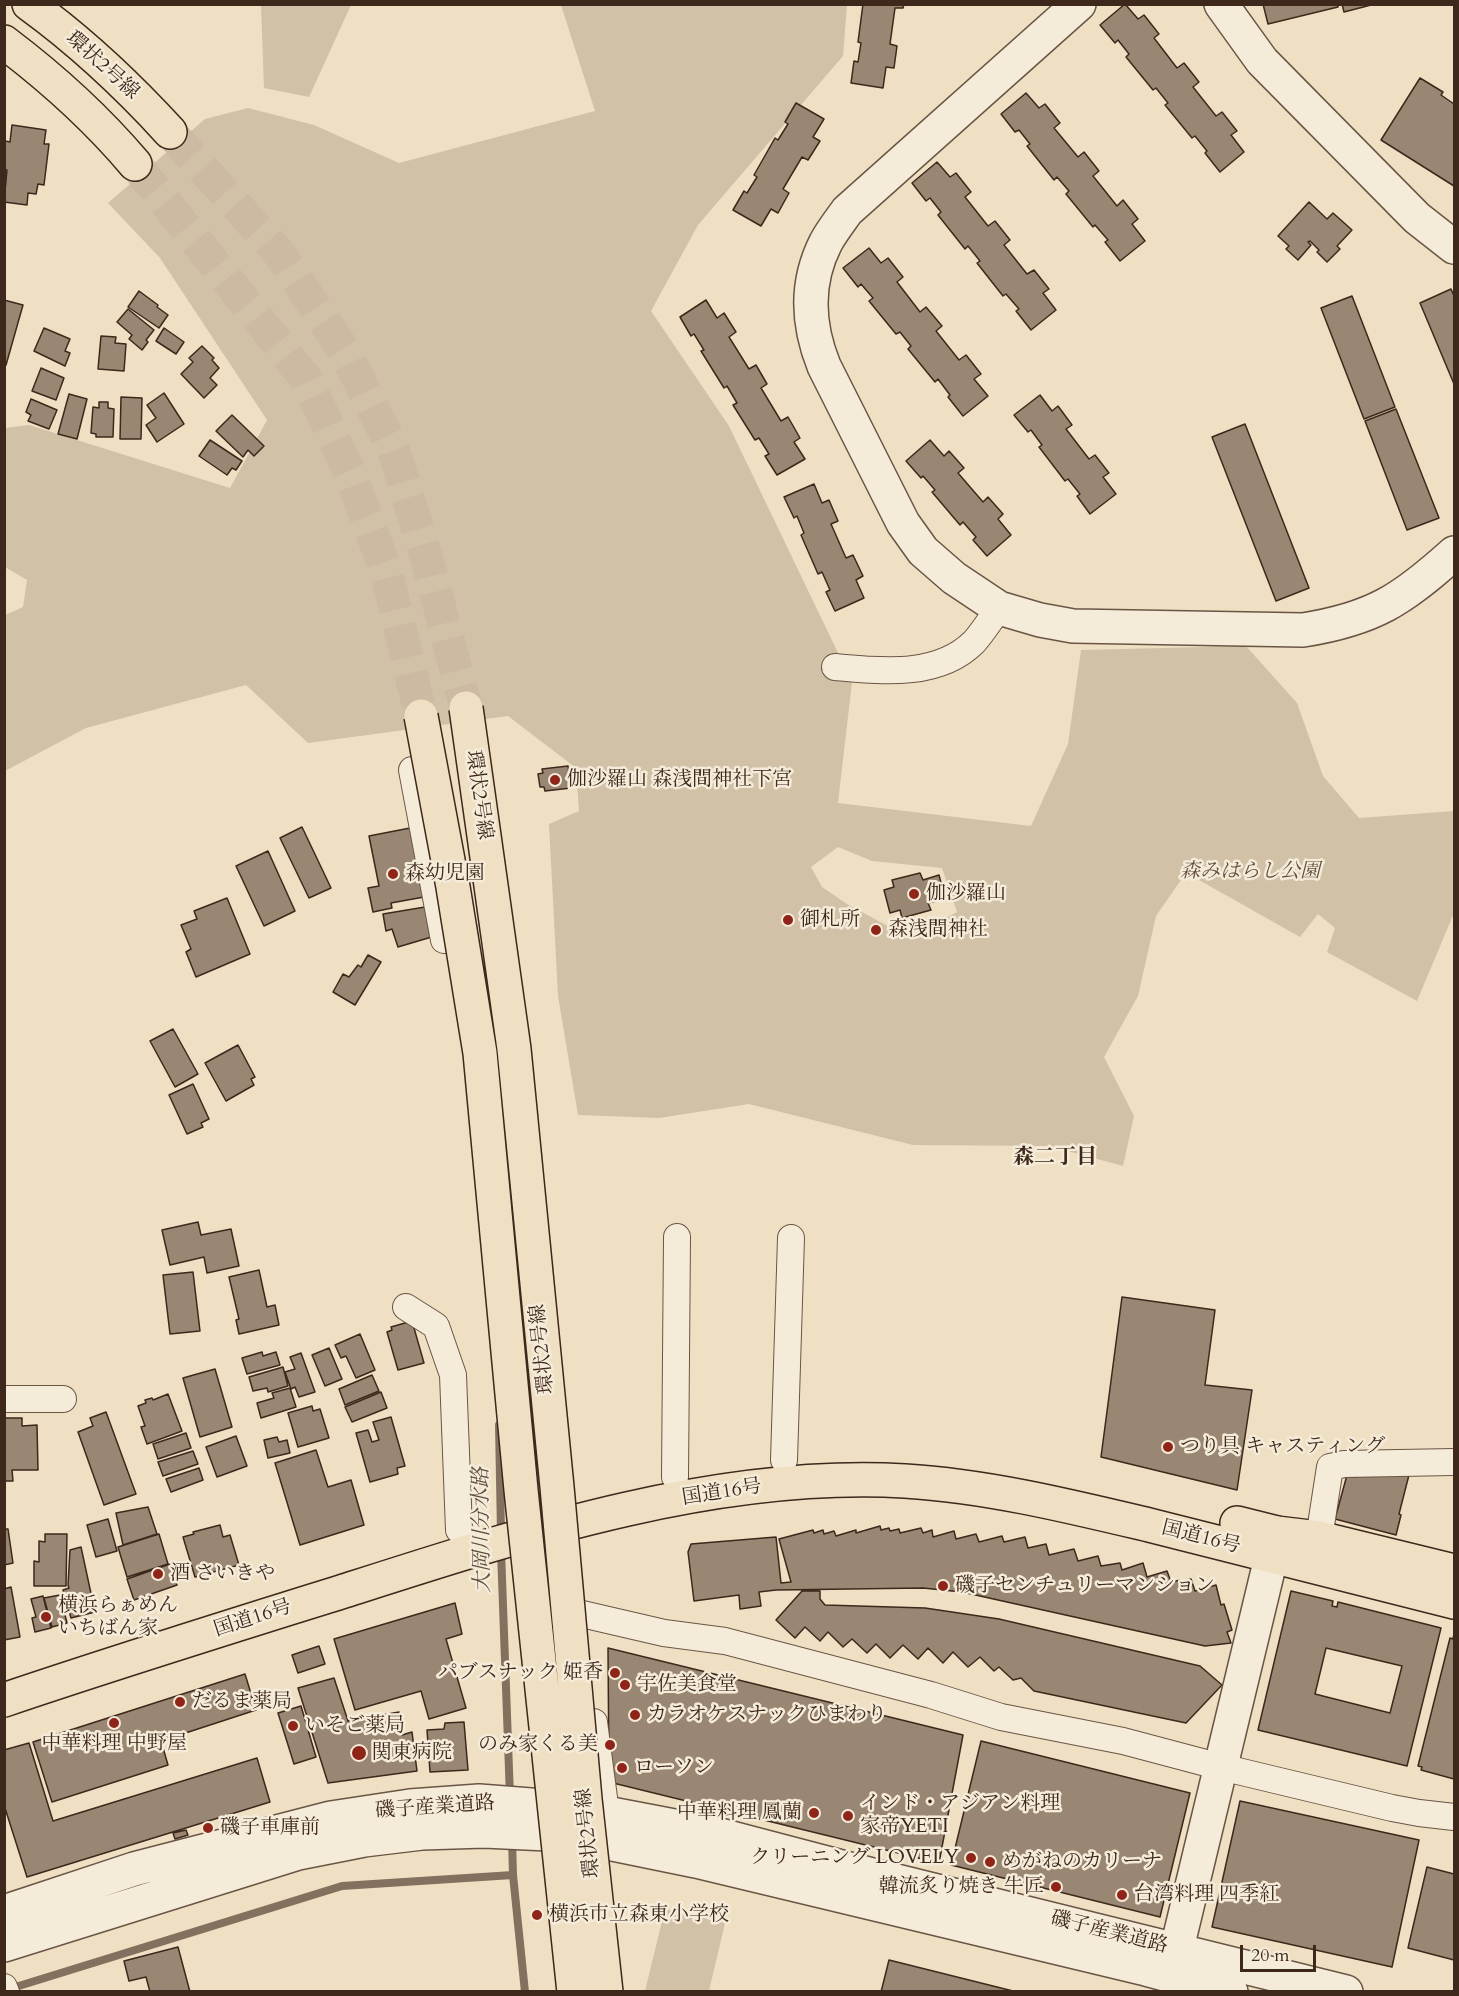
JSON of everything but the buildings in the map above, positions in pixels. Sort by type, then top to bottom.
[{"type":"main road","name":"環状2号線","points":[[29,4],[99,62],[170,132]]},
{"type":"main road","points":[[4,42],[78,102],[110,133],[135,164]]},
{"type":"main road","name":"環状2号線","points":[[466,708],[513,1048],[557,1487],[585,1799],[606,1992]]},
{"type":"main road","name":"環状2号線","points":[[422,716],[480,1053],[521,1490],[574,1992]]},
{"type":"main road","name":"国道16号","points":[[4,1700],[465,1552],[574,1510],[675,1477],[784,1460],[852,1457],[908,1459],[1069,1482],[1275,1544],[1321,1570],[1455,1602]]},
{"type":"main road","name":"国道16号","points":[[4,1676],[459,1530],[574,1510],[679,1499],[797,1482],[906,1481],[954,1487],[1275,1544],[1319,1538],[1455,1571]]},
{"type":"street","points":[[1078,4],[847,211],[827,240],[817,262],[811,291],[811,318],[815,344],[903,523],[923,550],[954,578],[999,608],[1040,620],[1073,626],[1303,630],[1348,621],[1392,603],[1409,592],[1455,553]]},
{"type":"street","points":[[1221,4],[1262,62],[1417,218],[1455,247]]},
{"type":"street","points":[[835,667],[893,670],[931,666],[954,656],[973,642],[999,608]]},
{"type":"street","points":[[412,770],[444,940]]},
{"type":"street","points":[[675,1477],[677,1237]]},
{"type":"street","points":[[784,1460],[790,1238]]},
{"type":"street","points":[[406,1307],[436,1326],[453,1375],[459,1530]]},
{"type":"street","points":[[4,1399],[63,1399]]},
{"type":"street","points":[[1319,1538],[1330,1467],[1344,1464],[1455,1462]]},
{"type":"street","points":[[574,1510],[582,1614],[602,1792],[605,1871],[619,1992]]},
{"type":"street","points":[[1171,1972],[1275,1544]]},
{"type":"street","points":[[582,1614],[664,1633],[725,1641],[931,1695],[1001,1717],[1122,1741],[1419,1814],[1455,1817]]},
{"type":"street","name":"磯子産業道路","points":[[4,1912],[134,1869],[331,1818],[410,1806],[481,1816],[570,1822],[605,1828],[696,1861],[869,1888],[1171,1972],[1231,1992]]},
{"type":"street","name":"磯子産業道路","points":[[4,1945],[298,1853],[364,1840],[422,1833],[481,1816]]},
{"type":"street","name":"磯子産業道路","points":[[1171,1972],[1346,1992]]},
{"type":"green space","points":[[261,5],[351,5],[309,97],[264,88]]},
{"type":"green space","name":"森みはらし公園","points":[[561,5],[847,5],[843,56],[698,225],[651,311],[729,426],[852,682],[838,803],[1031,826],[1068,744],[1081,650],[1246,646],[1297,703],[1323,776],[1359,818],[1454,811],[1454,913],[1417,1001],[1327,952],[1335,928],[1318,914],[1300,937],[1199,880],[1209,867],[1192,864],[1156,916],[1138,996],[1104,1057],[1134,1116],[1123,1166],[1049,1146],[913,1145],[749,1104],[659,1118],[578,1115],[558,996],[549,824],[579,811],[576,768],[508,716],[308,743],[246,685],[86,728],[5,771],[5,615],[23,607],[27,580],[5,567],[5,428],[29,425],[230,488],[267,420],[160,258],[108,203],[205,119],[248,108],[314,125],[399,163],[595,111]],"holes":[[[838,847],[872,861],[942,868],[957,912],[910,938],[847,904],[822,887],[811,867]]]},
{"type":"green space","points":[[665,1909],[725,1923],[709,1991],[645,1991]]},
{"type":"waterway","name":"大岡川分水路","points":[[499,1425],[501,1533]]},
{"type":"waterway","name":"大岡川分水路","points":[[501,1551],[510,1797]]},
{"type":"waterway","name":"大岡川分水路","points":[[512,1839],[513,1875],[525,1992]]},
{"type":"waterway","points":[[9,1989],[342,1886],[513,1875]]},
{"type":"tunnel","points":[[170,132],[279,253],[345,352],[394,451],[428,563],[466,708]]},
{"type":"tunnel","points":[[135,164],[306,379],[350,473],[387,574],[421,716]]},
{"type":"place","name":"伽沙羅山 森浅間神社下宮","points":[[555,780]]},
{"type":"place","name":"森幼児園","points":[[393,874]]},
{"type":"place","name":"伽沙羅山","points":[[914,894]]},
{"type":"place","name":"御札所","points":[[788,920]]},
{"type":"place","name":"森浅間神社","points":[[876,930]]},
{"type":"place","name":"つり具 キャスティング","points":[[1168,1447]]},
{"type":"place","name":"酒 さいきや","points":[[158,1574]]},
{"type":"place","name":"磯子センチュリーマンション","points":[[943,1586]]},
{"type":"place","name":"横浜らぁめん いちばん家","points":[[46,1617]]},
{"type":"place","name":"パブスナック 姫香","points":[[615,1673]]},
{"type":"place","name":"宇佐美食堂","points":[[625,1685]]},
{"type":"place","name":"だるま薬局","points":[[180,1702]]},
{"type":"place","name":"カラオケスナックひまわり","points":[[635,1715]]},
{"type":"place","name":"中華料理 中野屋","points":[[114,1723]]},
{"type":"place","name":"いそご薬局","points":[[293,1726]]},
{"type":"place","name":"のみ家くる美","points":[[610,1745]]},
{"type":"place","name":"関東病院","points":[[359,1753]]},
{"type":"place","name":"ローソン","points":[[622,1768]]},
{"type":"place","name":"中華料理 鳳蘭","points":[[814,1813]]},
{"type":"place","name":"インド・アジアン料理 家帝YETI","points":[[848,1816]]},
{"type":"place","name":"磯子車庫前","points":[[208,1828]]},
{"type":"place","name":"クリーニング LOVELY","points":[[971,1858]]},
{"type":"place","name":"めがねのカリーナ","points":[[990,1862]]},
{"type":"place","name":"韓流炙り焼き 牛匠","points":[[1056,1887]]},
{"type":"place","name":"台湾料理 四季紅","points":[[1122,1895]]},
{"type":"place","name":"横浜市立森東小学校","points":[[537,1915]]},
{"type":"district","name":"森二丁目","points":[[1055,1158]]}]
